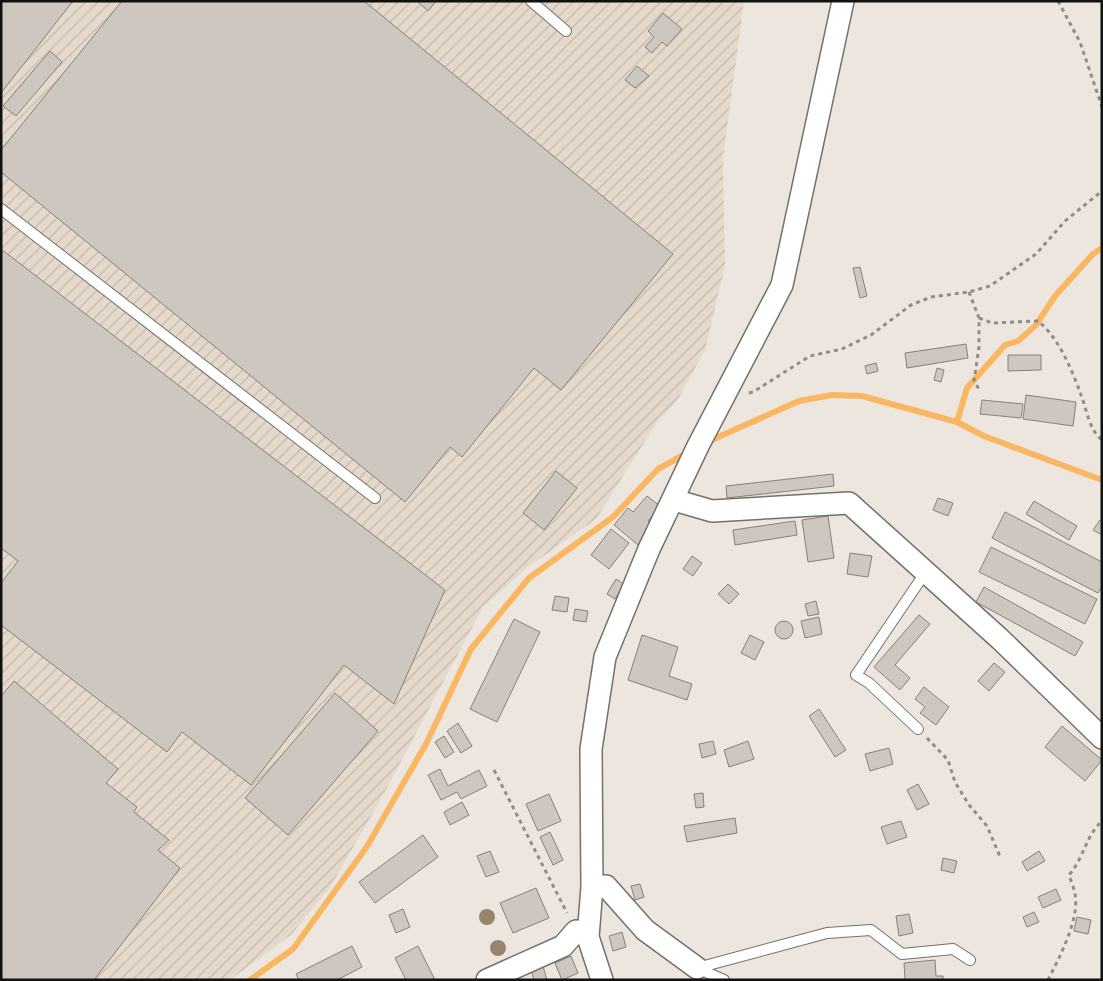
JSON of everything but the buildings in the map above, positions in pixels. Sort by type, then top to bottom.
[{"type":"street","points":[[602,980],[582,934],[592,887],[591,749],[605,657],[649,549],[782,285],[843,1]]},
{"type":"street","points":[[674,500],[712,511],[849,503],[925,574],[1000,639],[1102,738]]},
{"type":"street","points":[[592,887],[606,886],[645,930],[698,968]]},
{"type":"street","points":[[487,980],[563,946],[582,934]]},
{"type":"lane","points":[[531,1],[566,31]]},
{"type":"lane","points":[[1,209],[375,498]]},
{"type":"lane","points":[[918,729],[869,683],[856,675],[925,574]]},
{"type":"lane","points":[[698,968],[827,933],[871,930],[902,954],[953,949],[970,960]]},
{"type":"lane","points":[[698,968],[724,980]]},
{"type":"path","points":[[1058,1],[1080,42],[1102,107]]},
{"type":"path","points":[[726,394],[753,392],[810,356],[842,348],[871,336],[911,305],[931,297],[969,292],[990,286],[1036,254],[1065,222],[1102,191]]},
{"type":"path","points":[[969,292],[979,318],[979,347],[974,381],[979,389]]},
{"type":"path","points":[[979,318],[992,323],[1038,321],[1052,332],[1081,393],[1096,436],[1102,440]]},
{"type":"path","points":[[918,729],[948,760],[955,782],[969,805],[987,826],[1001,859]]},
{"type":"path","points":[[494,770],[582,934]]},
{"type":"path","points":[[1048,980],[1066,941],[1073,918],[1076,896],[1069,875],[1080,862],[1092,831],[1102,821]]},
{"type":"shaded area","points":[[1,1],[744,1],[723,158],[725,266],[705,350],[677,401],[658,421],[596,519],[528,567],[483,607],[381,799],[329,889],[291,935],[230,980],[1,980]]},
{"type":"waterway","points":[[957,422],[967,388],[1005,345],[1018,341],[1036,325],[1055,296],[1093,254],[1102,248]]},
{"type":"waterway","points":[[707,442],[799,401],[832,395],[862,396],[957,422],[984,436],[1102,480]]},
{"type":"waterway","points":[[250,980],[293,949],[366,848],[426,744],[471,649],[529,578],[613,517],[658,469],[687,453]]}]
